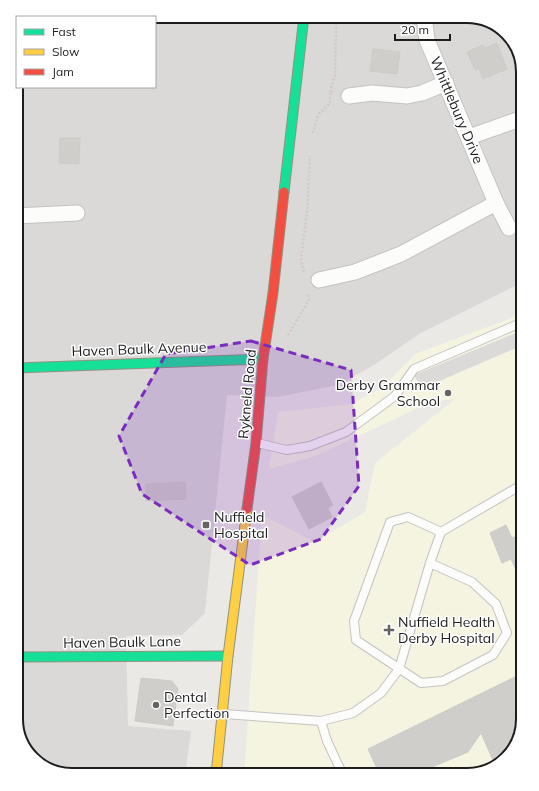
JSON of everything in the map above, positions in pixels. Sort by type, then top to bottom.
[{"type":"street","name":"Rykneld Road","points":[[217,768],[228,656],[256,443],[263,359],[274,285],[303,23]]},
{"type":"street","name":"Whittlebury Drive","points":[[425,23],[428,40],[496,203],[509,228]]},
{"type":"street","points":[[349,96],[372,92],[407,96],[422,93],[446,83]]},
{"type":"street","points":[[469,137],[516,120]]},
{"type":"street","points":[[313,282],[355,272],[390,259],[496,203]]},
{"type":"street","points":[[23,216],[77,213]]},
{"type":"street","name":"Haven Baulk Avenue","points":[[23,368],[263,359]]},
{"type":"street","name":"Haven Baulk Lane","points":[[23,657],[228,656]]},
{"type":"lane","points":[[256,443],[287,450],[310,446],[346,432],[395,396],[414,369],[516,325]]},
{"type":"lane","points":[[222,714],[322,721],[353,714],[382,693],[399,669],[430,563],[441,532],[516,488]]},
{"type":"lane","points":[[430,563],[472,582],[496,604],[507,633],[493,655],[443,681],[421,683],[356,640],[354,621],[390,522],[408,517],[441,532]]},
{"type":"lane","points":[[322,721],[327,742],[340,768]]},
{"type":"path","points":[[312,136],[318,115],[330,103],[330,92],[335,75],[336,23]]},
{"type":"path","points":[[330,92],[349,96]]},
{"type":"path","points":[[284,341],[309,300],[313,282],[300,259],[307,213],[311,151]]},
{"type":"highlighted area","points":[[251,341],[351,370],[359,486],[321,539],[250,565],[142,494],[119,436],[166,354]]},
{"type":"shaded area","points":[[156,23],[470,23],[483,26],[502,37],[512,53],[516,66],[516,286],[419,334],[374,365],[338,385],[278,397],[227,395],[205,613],[182,635],[126,636],[128,726],[191,731],[186,768],[69,768],[50,763],[40,756],[27,738],[23,725],[23,88],[156,88]]},
{"type":"shaded area","name":"Nuffield Health Derby Hospital","points":[[516,315],[516,725],[512,738],[506,749],[497,758],[486,764],[473,768],[244,768],[262,515],[315,542],[365,512],[375,463],[455,399],[431,402],[316,456],[269,469],[278,412],[352,404],[383,387],[415,354],[509,319]]},
{"type":"shaded area","points":[[516,333],[516,348],[421,389],[414,375]]},
{"type":"building","points":[[497,43],[507,69],[483,79],[479,68],[475,70],[467,52],[483,45],[485,48]]},
{"type":"building","points":[[373,49],[400,52],[397,74],[370,71]]},
{"type":"building","points":[[60,138],[80,138],[79,164],[59,163]]},
{"type":"building","points":[[185,482],[186,499],[146,501],[146,484]]},
{"type":"building","points":[[321,482],[333,505],[328,508],[332,517],[309,529],[292,497]]},
{"type":"building","points":[[506,525],[512,538],[516,536],[516,569],[511,559],[502,563],[490,533]]},
{"type":"building","points":[[516,676],[516,725],[512,738],[506,749],[502,754],[493,760],[481,733],[468,752],[430,768],[377,768],[368,749]]},
{"type":"building","name":"Dental Perfection","points":[[141,678],[172,681],[178,689],[173,726],[135,721]]},
{"type":"traffic: fast","points":[[284,192],[303,23]]},
{"type":"traffic: fast","points":[[23,368],[263,359]]},
{"type":"traffic: fast","points":[[23,657],[228,656]]},
{"type":"traffic: slow","points":[[217,768],[228,656],[247,509]]},
{"type":"traffic: jam","points":[[247,509],[256,443],[263,359],[273,293],[284,192]]},
{"type":"place","name":"Derby Grammar School","points":[[448,393]]},
{"type":"place","name":"Nuffield Hospital","points":[[206,525]]},
{"type":"place","name":"Nuffield Health Derby Hospital","points":[[389,630]]},
{"type":"place","name":"Dental Perfection","points":[[156,705]]}]
